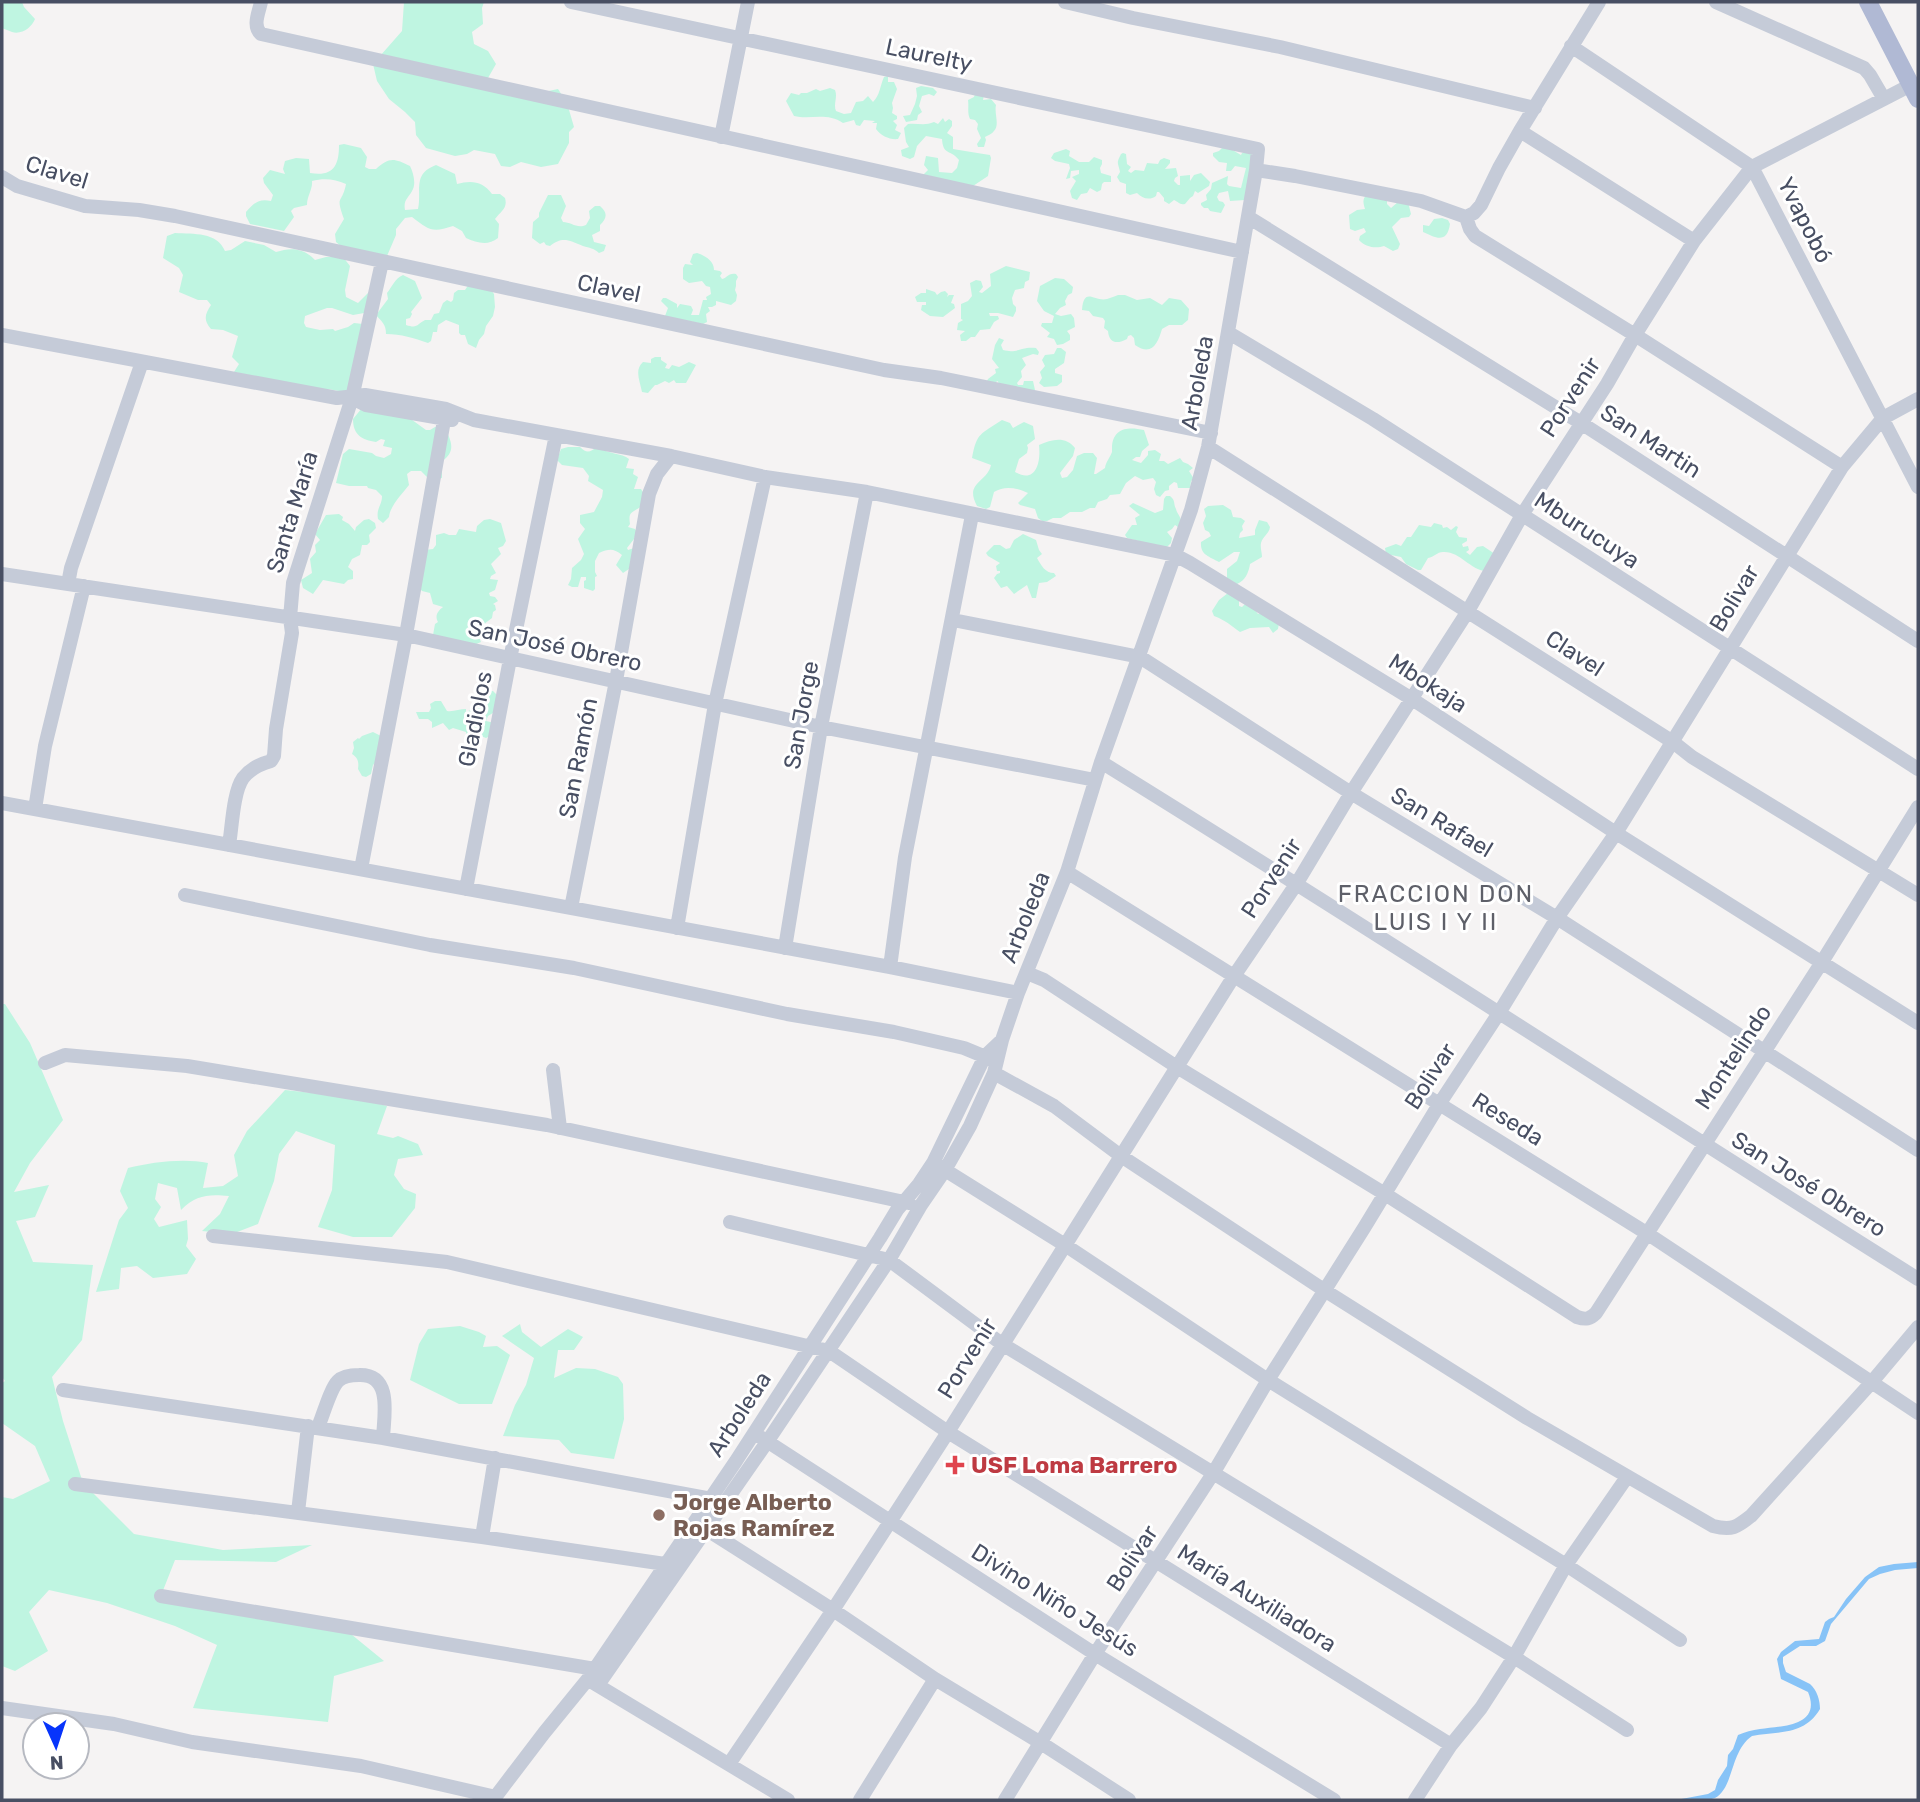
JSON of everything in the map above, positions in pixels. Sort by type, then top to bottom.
[{"type":"main road","points":[[1868,2],[1916,91]]},
{"type":"street","points":[[261,2],[256,23],[256,29],[261,34],[1242,251]]},
{"type":"street","name":"Laurelty","points":[[571,2],[1258,149],[1256,170]]},
{"type":"street","points":[[721,137],[748,2]]},
{"type":"street","points":[[1065,2],[1280,47],[1535,108]]},
{"type":"street","points":[[1256,170],[1421,201],[1466,217],[1481,205],[1520,131],[1599,2]]},
{"type":"street","points":[[1716,2],[1864,68],[1884,99]]},
{"type":"street","name":"Yvapobó","points":[[1571,46],[1752,167],[1918,487]]},
{"type":"street","name":"Porvenir","points":[[729,1764],[890,1522],[1234,976],[1297,883],[1351,793],[1468,611],[1522,515],[1607,384],[1694,241],[1752,167],[1884,99],[1916,91]]},
{"type":"street","points":[[1520,131],[1694,241]]},
{"type":"street","name":"Arboleda","points":[[495,1799],[544,1733],[594,1677],[718,1500],[767,1442],[829,1351],[889,1260],[921,1205],[992,1064],[1067,872],[1101,762],[1191,510],[1210,440],[1256,170]]},
{"type":"street","name":"Clavel","points":[[2,177],[17,186],[85,206],[151,212],[884,370],[954,380],[1210,440],[1692,757],[1918,895]]},
{"type":"street","name":"San Martin","points":[[1248,217],[1581,423],[1918,641]]},
{"type":"street","points":[[1466,217],[1475,236],[1842,467]]},
{"type":"street","name":"Santa María","points":[[229,845],[237,793],[242,779],[257,765],[271,761],[274,756],[292,633],[290,618],[293,583],[352,398],[382,262]]},
{"type":"street","name":"Mburucuya","points":[[1229,333],[1373,419],[1918,769]]},
{"type":"street","name":"Mbokaja","points":[[2,335],[337,398],[365,395],[474,421],[671,456],[765,477],[867,492],[1175,555],[1412,699],[1616,834],[1918,1023]]},
{"type":"street","points":[[68,584],[71,568],[142,362]]},
{"type":"street","name":"Bolivar","points":[[1005,1800],[1095,1654],[1214,1472],[1268,1380],[1557,918],[1616,834],[1842,467],[1883,418],[1918,399]]},
{"type":"street","points":[[361,869],[445,415]]},
{"type":"street","name":"Gladiolos","points":[[466,888],[556,435]]},
{"type":"street","name":"San Ramón","points":[[571,908],[649,494],[657,474],[671,456]]},
{"type":"street","points":[[677,928],[715,704],[765,477]]},
{"type":"street","name":"San Jorge","points":[[785,948],[821,727],[867,492]]},
{"type":"street","points":[[890,967],[905,857],[972,515]]},
{"type":"street","name":"San José Obrero","points":[[2,574],[406,635],[821,727],[1095,780]]},
{"type":"street","points":[[35,809],[45,747],[84,586]]},
{"type":"street","name":"San Rafael","points":[[953,620],[1140,657],[1351,793],[1557,918],[1918,1150]]},
{"type":"street","name":"San José Obrero","points":[[1101,762],[1297,883],[1918,1279]]},
{"type":"street","points":[[2,803],[1018,993]]},
{"type":"street","name":"Montelindo","points":[[1385,1194],[1577,1317],[1584,1320],[1590,1318],[1648,1234],[1918,807]]},
{"type":"street","name":"Reseda","points":[[1067,872],[1648,1234],[1918,1413]]},
{"type":"street","points":[[185,895],[430,945],[575,968],[787,1014],[941,1041],[992,1064],[1055,1106],[1121,1156],[1324,1290],[1527,1418],[1713,1526],[1725,1529],[1737,1527],[1751,1516],[1918,1327]]},
{"type":"street","points":[[1027,974],[1044,980],[1177,1067],[1385,1194]]},
{"type":"street","points":[[45,1063],[65,1055],[187,1066],[560,1128],[921,1205]]},
{"type":"street","points":[[553,1070],[560,1128]]},
{"type":"street","points":[[939,1167],[1065,1245],[1268,1380],[1566,1565],[1680,1640]]},
{"type":"street","name":"Arboleda","points":[[718,1500],[754,1433],[904,1202],[939,1167]]},
{"type":"street","points":[[730,1222],[889,1260],[1002,1344],[1514,1657],[1627,1730]]},
{"type":"street","name":"María Auxiliadora","points":[[213,1236],[447,1262],[829,1351],[948,1432],[1451,1745]]},
{"type":"street","points":[[298,1512],[313,1427],[336,1382],[361,1374],[379,1382],[386,1395],[383,1438]]},
{"type":"street","points":[[64,1390],[383,1438],[718,1500]]},
{"type":"street","name":"Divino Niño Jesús","points":[[754,1433],[1095,1654],[1334,1800]]},
{"type":"street","points":[[482,1537],[495,1458]]},
{"type":"street","points":[[1415,1800],[1451,1745],[1481,1708],[1514,1657],[1566,1565],[1627,1477]]},
{"type":"street","points":[[75,1484],[298,1512],[665,1564]]},
{"type":"street","points":[[700,1525],[935,1679],[1129,1800]]},
{"type":"street","name":"Arboleda","points":[[594,1677],[665,1564],[700,1525]]},
{"type":"street","points":[[161,1597],[594,1677],[788,1800]]},
{"type":"street","points":[[860,1800],[935,1679]]},
{"type":"street","points":[[2,1708],[114,1724],[192,1742],[361,1766],[495,1799]]},
{"type":"green space","points":[[2,2],[22,2],[35,19],[34,22],[26,30],[19,32],[2,28]]},
{"type":"green space","points":[[404,2],[484,2],[483,24],[472,32],[474,44],[488,51],[496,64],[488,78],[539,93],[558,89],[567,103],[574,127],[569,132],[569,143],[558,164],[541,167],[521,162],[510,167],[501,166],[495,154],[474,150],[455,156],[426,148],[416,135],[415,122],[389,99],[377,81],[373,64],[402,31]]},
{"type":"green space","points":[[888,76],[888,82],[894,82],[897,89],[892,113],[897,116],[893,121],[897,125],[895,130],[901,133],[898,139],[880,134],[876,129],[877,123],[872,123],[875,121],[864,120],[860,126],[856,125],[854,120],[843,123],[825,117],[794,116],[786,101],[791,93],[799,95],[816,89],[820,91],[830,88],[836,93],[836,111],[851,113],[856,102],[863,101],[868,96],[873,102],[884,77]]},
{"type":"green space","points":[[916,88],[933,88],[937,92],[934,96],[922,96],[919,106],[922,112],[917,120],[906,122],[903,116],[910,115],[917,96]]},
{"type":"green space","points":[[975,94],[984,95],[983,100],[991,99],[996,105],[996,128],[985,137],[984,147],[978,147],[981,138],[978,124],[970,119],[969,114],[968,100]]},
{"type":"green space","points":[[943,118],[945,122],[949,119],[952,121],[947,133],[953,137],[953,149],[990,155],[988,176],[973,186],[922,176],[928,170],[924,165],[926,156],[938,158],[939,172],[952,173],[957,168],[959,160],[946,150],[942,139],[926,136],[917,146],[914,157],[910,159],[902,156],[901,150],[909,147],[904,128],[908,124],[938,124]]},
{"type":"green space","points":[[339,145],[361,148],[367,157],[365,167],[369,169],[376,169],[392,160],[410,166],[414,183],[405,210],[418,209],[421,178],[428,169],[436,165],[455,174],[457,184],[476,183],[485,186],[492,194],[500,194],[505,198],[506,204],[495,219],[499,224],[498,238],[486,243],[478,242],[466,238],[462,231],[453,226],[431,229],[412,217],[405,218],[396,229],[387,256],[344,249],[336,242],[335,234],[344,219],[340,202],[346,184],[329,180],[312,181],[307,205],[291,211],[294,217],[284,231],[250,224],[246,212],[260,201],[271,201],[273,195],[263,178],[270,170],[285,174],[285,161],[296,158],[309,159],[310,173],[324,173],[336,164]]},
{"type":"green space","points":[[1223,147],[1241,155],[1252,153],[1245,200],[1230,201],[1228,191],[1219,193],[1219,201],[1225,205],[1221,213],[1210,211],[1201,205],[1207,200],[1206,195],[1212,183],[1228,176],[1229,186],[1241,188],[1246,168],[1235,166],[1231,171],[1226,171],[1227,163],[1219,162],[1213,156],[1213,153]]},
{"type":"green space","points":[[1066,149],[1070,151],[1069,156],[1079,162],[1089,162],[1094,157],[1102,160],[1101,173],[1111,176],[1111,182],[1104,182],[1101,190],[1097,192],[1090,188],[1077,200],[1072,198],[1070,191],[1076,181],[1072,177],[1079,174],[1079,170],[1071,171],[1070,178],[1066,179],[1069,164],[1051,158],[1054,153]]},
{"type":"green space","points":[[1123,153],[1126,154],[1127,164],[1131,167],[1128,171],[1131,173],[1135,170],[1144,171],[1147,163],[1158,164],[1164,158],[1170,160],[1165,169],[1176,168],[1178,176],[1174,181],[1178,185],[1180,176],[1190,175],[1190,181],[1194,175],[1201,173],[1210,182],[1209,186],[1198,193],[1195,191],[1185,204],[1174,200],[1169,204],[1159,192],[1151,198],[1137,193],[1130,195],[1126,193],[1126,184],[1120,182],[1117,177],[1120,172],[1118,161]]},
{"type":"green space","points":[[1374,190],[1387,199],[1391,208],[1398,202],[1408,202],[1411,214],[1401,218],[1392,227],[1400,244],[1398,249],[1393,251],[1384,246],[1371,247],[1361,242],[1360,236],[1366,232],[1364,228],[1355,231],[1350,229],[1349,215],[1365,209],[1365,197]]},
{"type":"green space","points":[[548,195],[561,195],[566,206],[561,218],[563,222],[577,226],[586,225],[590,218],[589,211],[595,206],[603,209],[606,216],[600,225],[600,231],[592,235],[594,242],[606,245],[604,251],[599,253],[566,240],[550,246],[544,242],[540,244],[532,238],[533,222],[539,217]]},
{"type":"green space","points":[[1442,218],[1450,224],[1444,237],[1423,232],[1423,225],[1429,226],[1434,219]]},
{"type":"green space","points":[[175,233],[211,237],[225,251],[245,241],[264,245],[276,252],[287,249],[302,251],[315,260],[343,257],[350,266],[346,297],[358,303],[375,286],[364,313],[353,315],[327,308],[305,316],[304,323],[306,327],[335,331],[354,323],[363,324],[350,390],[320,390],[234,372],[239,364],[232,357],[238,336],[211,329],[206,317],[211,305],[207,300],[198,300],[179,292],[183,275],[179,268],[163,258],[167,236]]},
{"type":"green space","points":[[697,253],[709,259],[714,270],[722,273],[722,279],[733,274],[738,277],[736,301],[731,305],[716,301],[716,305],[708,307],[710,311],[706,314],[707,322],[703,324],[665,316],[668,308],[661,301],[666,298],[677,304],[677,308],[680,304],[691,306],[691,315],[699,315],[703,300],[707,300],[706,297],[711,294],[710,287],[702,281],[689,283],[683,279],[685,264],[693,265],[690,262],[693,254]]},
{"type":"green space","points":[[1006,266],[1030,272],[1024,288],[1015,290],[1012,298],[1016,311],[1013,317],[989,313],[999,319],[990,329],[980,330],[975,337],[961,341],[960,335],[965,331],[957,330],[958,323],[963,320],[961,304],[972,296],[970,283],[981,281],[983,287],[979,292],[982,293],[991,286],[990,274]]},
{"type":"green space","points":[[403,275],[415,281],[422,298],[411,312],[410,318],[406,319],[406,325],[410,326],[431,320],[434,314],[439,313],[443,303],[447,300],[451,302],[454,293],[465,290],[469,284],[491,290],[495,307],[493,316],[476,348],[468,344],[465,335],[459,333],[459,325],[446,320],[438,325],[437,332],[433,332],[428,343],[386,334],[384,325],[376,315],[388,299],[387,293]]},
{"type":"green space","points":[[1055,278],[1064,279],[1073,287],[1072,293],[1065,301],[1066,305],[1055,314],[1071,314],[1075,327],[1067,331],[1070,340],[1057,345],[1054,339],[1047,337],[1050,333],[1041,326],[1042,323],[1052,323],[1054,316],[1044,311],[1037,301],[1040,286]]},
{"type":"green space","points":[[926,289],[937,295],[945,291],[947,297],[954,295],[951,303],[955,308],[943,317],[930,316],[921,310],[926,302],[917,302],[915,297],[926,293]]},
{"type":"green space","points":[[1118,295],[1137,300],[1150,298],[1162,305],[1169,298],[1181,300],[1189,309],[1188,320],[1182,325],[1169,325],[1162,329],[1150,349],[1135,345],[1131,335],[1124,341],[1114,342],[1104,328],[1103,318],[1082,310],[1087,297],[1107,299]]},
{"type":"green space","points":[[999,338],[1004,340],[1001,345],[1003,350],[1036,348],[1039,352],[1038,355],[1022,358],[1026,365],[1017,383],[1023,385],[1024,381],[1033,381],[1035,390],[1015,391],[1011,385],[999,386],[998,381],[989,385],[986,383],[996,373],[995,369],[999,368],[992,359]]},
{"type":"green space","points":[[1057,348],[1066,352],[1064,363],[1055,369],[1055,373],[1062,375],[1062,382],[1057,386],[1044,387],[1039,383],[1042,378],[1040,372],[1045,366],[1042,360],[1045,355],[1054,354]]},
{"type":"green space","points":[[661,357],[667,364],[665,368],[669,369],[672,365],[679,367],[689,362],[696,365],[686,383],[665,381],[655,385],[648,393],[642,392],[638,376],[640,365],[643,362],[651,363],[651,359]]},
{"type":"green space","points":[[362,408],[408,417],[426,430],[444,428],[451,441],[451,450],[442,461],[442,478],[430,480],[421,471],[407,474],[409,485],[383,523],[378,519],[382,496],[376,490],[367,486],[336,483],[343,454],[349,449],[384,458],[391,454],[392,448],[383,446],[385,440],[371,441],[357,433],[353,419]]},
{"type":"green space","points":[[1002,420],[1010,423],[1013,428],[1024,422],[1033,426],[1035,439],[1027,445],[1027,453],[1019,459],[1015,472],[1022,475],[1028,475],[1036,469],[1039,445],[1058,440],[1075,448],[1073,456],[1060,473],[1062,478],[1067,477],[1073,470],[1077,456],[1084,453],[1093,453],[1097,458],[1096,474],[1105,468],[1116,435],[1123,430],[1133,429],[1144,430],[1149,445],[1140,457],[1132,460],[1141,463],[1148,451],[1155,450],[1161,454],[1159,461],[1168,464],[1180,458],[1193,468],[1189,471],[1194,479],[1190,488],[1178,488],[1174,482],[1160,497],[1156,495],[1156,482],[1153,478],[1143,480],[1135,476],[1126,483],[1120,494],[1110,495],[1098,502],[1095,508],[1070,512],[1061,518],[1047,521],[1038,518],[1035,509],[1018,503],[1028,493],[1015,489],[1002,488],[994,492],[990,507],[986,509],[977,506],[973,492],[991,465],[972,458],[981,435]]},
{"type":"green space","points":[[580,447],[589,452],[597,447],[626,457],[629,459],[626,468],[634,469],[633,474],[638,477],[634,489],[641,489],[644,494],[642,506],[632,513],[628,527],[637,532],[627,548],[634,548],[629,569],[623,573],[616,565],[622,555],[616,551],[599,553],[595,561],[597,576],[593,591],[584,588],[586,577],[581,577],[578,587],[568,585],[572,568],[584,554],[578,539],[585,529],[580,523],[580,515],[594,512],[603,490],[588,481],[589,476],[583,468],[562,465],[557,460],[561,449]]},
{"type":"green space","points":[[1166,496],[1173,499],[1181,519],[1178,527],[1175,525],[1167,532],[1172,538],[1171,543],[1166,548],[1127,538],[1125,535],[1132,525],[1137,525],[1135,518],[1140,515],[1129,506],[1133,503],[1155,513],[1163,510]]},
{"type":"green space","points":[[1223,505],[1231,510],[1233,517],[1245,521],[1239,538],[1255,535],[1259,520],[1267,522],[1270,527],[1261,543],[1262,557],[1250,564],[1246,576],[1237,584],[1227,578],[1227,569],[1237,561],[1240,552],[1234,552],[1219,562],[1206,555],[1201,546],[1201,542],[1211,536],[1203,523],[1206,516],[1204,509],[1208,506]]},
{"type":"green space","points":[[339,514],[355,531],[364,520],[369,519],[375,523],[376,528],[369,535],[370,542],[362,545],[360,555],[352,559],[348,567],[353,571],[353,579],[344,584],[323,580],[313,594],[303,588],[301,580],[312,573],[310,559],[320,540],[315,534],[326,515]]},
{"type":"green space","points":[[490,519],[501,523],[506,541],[498,548],[501,554],[491,564],[496,573],[490,579],[498,580],[495,590],[489,593],[498,601],[493,604],[496,610],[492,618],[480,627],[481,642],[474,645],[433,635],[438,622],[437,615],[443,607],[433,604],[430,593],[422,591],[416,584],[425,550],[433,549],[436,545],[436,535],[456,535],[459,529],[476,532],[477,526]]},
{"type":"green space","points":[[1434,523],[1451,530],[1458,527],[1456,532],[1459,537],[1467,538],[1462,544],[1463,547],[1468,546],[1469,550],[1466,552],[1470,555],[1477,547],[1483,546],[1495,554],[1486,571],[1449,552],[1441,552],[1428,558],[1421,570],[1406,564],[1401,557],[1386,554],[1385,548],[1396,544],[1401,546],[1419,525],[1431,527]]},
{"type":"green space","points":[[1023,534],[1036,540],[1042,554],[1037,558],[1048,572],[1056,576],[1047,582],[1039,583],[1036,598],[1032,598],[1027,585],[1014,594],[1007,586],[1001,588],[994,578],[1000,573],[996,566],[1000,563],[986,553],[994,545],[1010,548],[1014,540]]},
{"type":"green space","points":[[1228,593],[1239,600],[1239,606],[1242,607],[1248,601],[1258,614],[1267,611],[1279,623],[1278,629],[1273,633],[1269,627],[1250,628],[1240,632],[1214,616],[1212,611]]},
{"type":"green space","points":[[479,690],[493,691],[496,694],[496,711],[488,716],[486,721],[499,724],[486,738],[476,734],[472,741],[466,741],[466,732],[453,728],[449,730],[443,723],[432,728],[432,722],[419,719],[416,712],[429,712],[430,704],[441,701],[447,711],[466,709],[466,712],[473,709],[475,713],[477,700],[474,693]]},
{"type":"green space","points":[[373,732],[381,736],[371,774],[366,777],[362,776],[358,769],[358,760],[352,754],[353,742]]},
{"type":"green space","points":[[2,1004],[5,1004],[30,1043],[63,1120],[30,1163],[14,1192],[49,1185],[35,1217],[16,1221],[33,1262],[93,1265],[82,1340],[52,1377],[83,1483],[134,1534],[223,1550],[312,1545],[276,1562],[175,1560],[162,1593],[335,1621],[384,1661],[334,1676],[328,1722],[193,1708],[217,1645],[175,1626],[107,1603],[49,1590],[29,1612],[48,1651],[15,1671],[2,1666],[2,1497],[13,1499],[50,1481],[35,1446],[2,1423],[2,1383],[5,1381],[2,1377]]},
{"type":"green space","points":[[285,1090],[358,1098],[387,1106],[377,1134],[393,1138],[398,1136],[418,1144],[423,1155],[398,1159],[394,1175],[404,1189],[416,1194],[415,1208],[392,1237],[353,1237],[318,1227],[332,1190],[335,1145],[296,1131],[279,1154],[274,1181],[258,1224],[232,1234],[202,1231],[220,1214],[229,1196],[203,1197],[192,1201],[181,1210],[177,1188],[158,1183],[155,1199],[161,1207],[154,1219],[159,1227],[187,1220],[186,1246],[196,1259],[187,1274],[153,1278],[137,1266],[121,1268],[119,1289],[96,1292],[119,1220],[128,1208],[120,1191],[128,1168],[168,1161],[208,1163],[203,1188],[223,1186],[238,1176],[234,1155],[247,1131]]},
{"type":"green space","points":[[520,1324],[522,1332],[541,1347],[568,1329],[583,1337],[574,1350],[558,1350],[554,1378],[576,1368],[595,1369],[618,1377],[623,1384],[624,1419],[614,1459],[571,1453],[559,1440],[503,1436],[526,1385],[534,1358],[502,1336]]},
{"type":"green space","points":[[460,1326],[486,1336],[483,1347],[497,1346],[510,1355],[492,1404],[459,1404],[410,1380],[419,1344],[428,1329]]},
{"type":"water","points":[[1918,1562],[1918,1568],[1895,1570],[1869,1579],[1831,1624],[1825,1641],[1816,1646],[1800,1646],[1783,1657],[1786,1672],[1810,1684],[1816,1692],[1820,1709],[1814,1718],[1790,1731],[1752,1736],[1740,1751],[1726,1786],[1715,1798],[1676,1800],[1708,1794],[1715,1790],[1738,1735],[1789,1725],[1805,1718],[1810,1712],[1808,1692],[1781,1679],[1777,1659],[1781,1652],[1795,1641],[1819,1639],[1825,1622],[1834,1617],[1865,1577],[1879,1567]]},
{"type":"place","name":"USF Loma Barrero","points":[[955,1465]]},
{"type":"place","name":"Jorge Alberto Rojas Ramírez","points":[[659,1515]]},
{"type":"district","name":"FRACCION DON LUIS I Y II","points":[[1436,908]]}]
